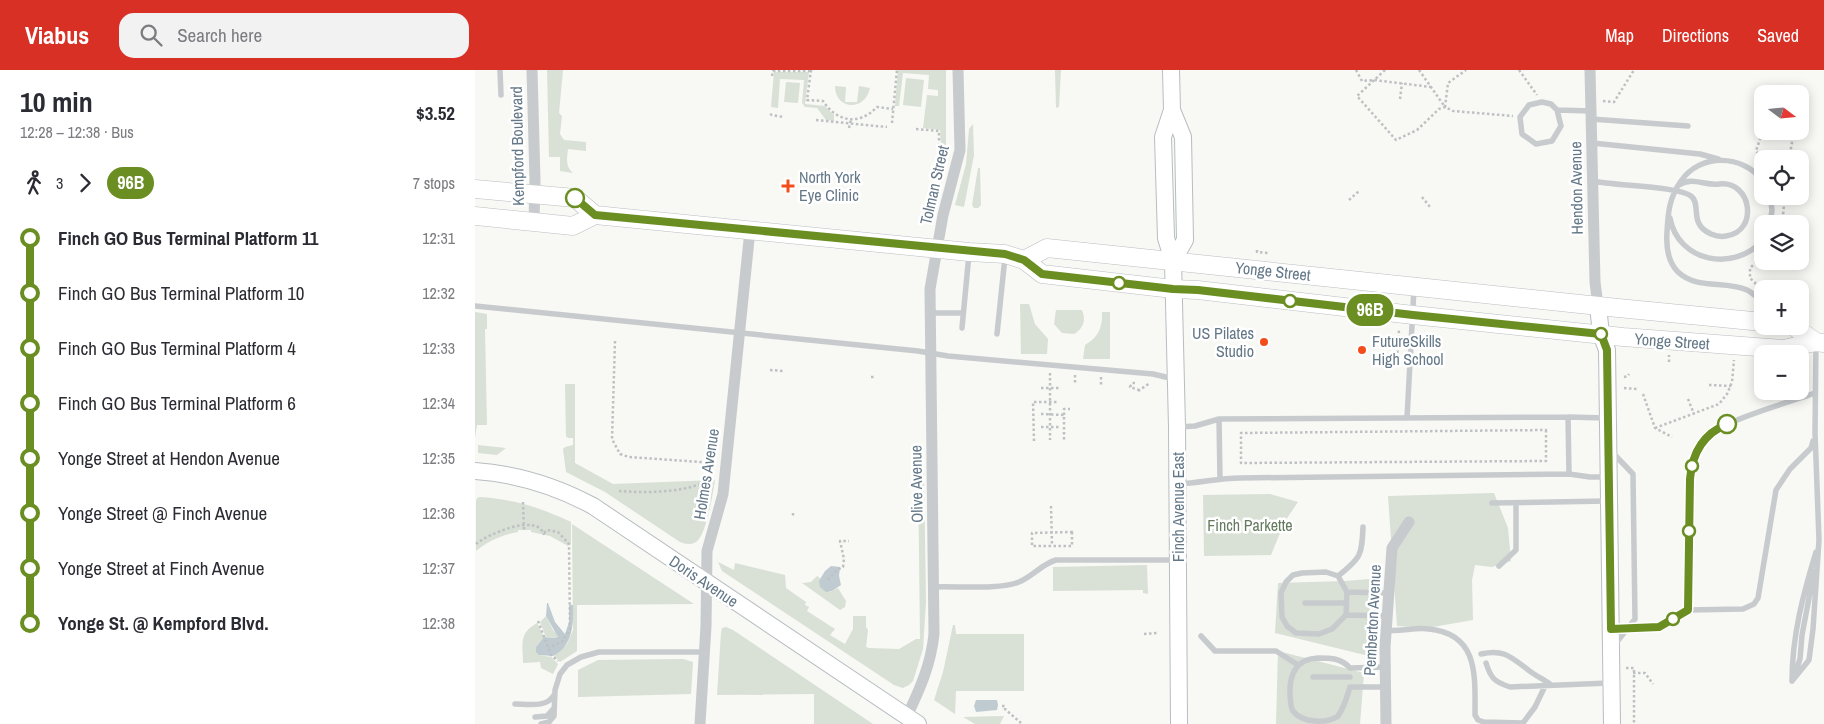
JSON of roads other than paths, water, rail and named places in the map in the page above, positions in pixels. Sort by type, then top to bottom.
[{"type":"main road","points":[[475,189],[575,198],[595,215],[573,226],[475,216]]},
{"type":"main road","name":"Yonge Street","points":[[595,215],[1005,254],[1024,260],[1042,274],[1413,315],[1601,334],[1783,349],[1820,342]]},
{"type":"main road","name":"Yonge Street","points":[[1024,260],[1047,248],[1754,321]]},
{"type":"main road","points":[[1808,335],[1820,342]]},
{"type":"street","name":"Kempford Boulevard","points":[[532,70],[534,222]]},
{"type":"street","name":"Tolman Street","points":[[937,248],[943,215],[960,150],[958,70]]},
{"type":"street","name":"Finch Avenue East","points":[[1171,70],[1172,110],[1163,137],[1165,238],[1173,261],[1178,484],[1179,724]]},
{"type":"street","name":"Hendon Avenue","points":[[1590,70],[1595,282],[1598,306]]},
{"type":"street","name":"Holmes Avenue","points":[[700,724],[707,551],[722,500],[750,230]]},
{"type":"street","name":"Olive Avenue","points":[[912,720],[930,658],[934,634],[930,289],[937,248]]},
{"type":"street","points":[[1598,306],[1601,334],[1607,350],[1609,501],[1619,628],[1611,649],[1612,724]]},
{"type":"street","name":"Doris Avenue","points":[[475,471],[520,477],[568,493],[609,516],[912,720]]},
{"type":"street","name":"Pemberton Avenue","points":[[1386,724],[1386,630],[1392,548],[1409,522]]},
{"type":"lane","points":[[501,70],[501,95]]},
{"type":"lane","points":[[1557,110],[1561,126],[1552,140],[1536,144],[1522,134],[1520,117],[1529,105],[1542,102],[1551,104],[1557,110],[1591,110],[1688,126]]},
{"type":"lane","points":[[1592,143],[1700,154],[1732,161],[1754,171]]},
{"type":"lane","points":[[1722,160],[1699,166],[1687,174],[1677,188],[1669,206],[1667,245],[1671,261],[1677,271],[1686,278],[1698,282],[1745,289],[1754,296]]},
{"type":"lane","points":[[1593,181],[1608,184],[1677,188],[1694,199],[1698,222],[1708,232],[1719,236],[1730,235],[1737,231],[1745,222],[1748,214],[1747,203],[1743,194],[1734,187],[1691,181],[1683,182],[1677,188]]},
{"type":"lane","points":[[1669,206],[1671,222],[1677,235],[1690,249],[1703,256],[1717,260],[1737,258],[1754,248]]},
{"type":"lane","points":[[969,252],[962,328],[970,327]]},
{"type":"lane","points":[[995,331],[997,302],[1005,254]]},
{"type":"lane","points":[[1407,418],[1414,286]]},
{"type":"lane","points":[[965,298],[972,299]]},
{"type":"lane","points":[[475,306],[1153,374],[1176,380]]},
{"type":"lane","points":[[930,313],[963,312],[971,309]]},
{"type":"lane","points":[[963,312],[971,316]]},
{"type":"lane","points":[[1819,540],[1802,635],[1800,659],[1792,681],[1809,660],[1813,629],[1819,540],[1815,393],[1820,342]]},
{"type":"lane","points":[[1688,610],[1690,479],[1698,446],[1708,436],[1724,426],[1815,393]]},
{"type":"lane","points":[[1568,417],[1569,474]]},
{"type":"lane","points":[[1177,427],[1195,426],[1219,419],[1608,418]]},
{"type":"lane","points":[[1219,419],[1220,478]]},
{"type":"lane","points":[[1619,628],[1659,627],[1688,610],[1743,609],[1756,601],[1772,520],[1775,490],[1789,469],[1811,448],[1815,432]]},
{"type":"lane","points":[[1608,448],[1633,474],[1635,619],[1619,628]]},
{"type":"lane","points":[[1178,484],[1196,483],[1220,478],[1569,474],[1590,478],[1609,477]]},
{"type":"lane","points":[[1492,504],[1609,501]]},
{"type":"lane","points":[[1499,566],[1516,550],[1516,503]]},
{"type":"lane","points":[[1338,576],[1359,557],[1362,548],[1363,527]]},
{"type":"lane","points":[[934,587],[1011,584],[1027,578],[1056,560],[1178,560]]},
{"type":"lane","points":[[1346,615],[1347,592],[1338,576],[1326,572],[1293,575],[1286,582],[1281,593],[1282,617],[1287,626],[1296,633],[1319,634],[1331,629],[1346,615],[1387,616]]},
{"type":"lane","points":[[1347,592],[1389,593]]},
{"type":"lane","points":[[1305,603],[1346,603]]},
{"type":"lane","points":[[1386,630],[1427,628],[1442,631],[1450,634],[1467,648],[1473,663],[1475,715],[1478,720],[1484,722],[1523,723],[1548,684]]},
{"type":"lane","points":[[1201,636],[1215,651],[1277,651],[1298,665]]},
{"type":"lane","points":[[1481,654],[1493,651],[1504,654],[1515,659],[1527,670],[1548,684]]},
{"type":"lane","points":[[541,724],[547,723],[555,714],[556,685],[563,670],[578,658],[589,654],[704,652]]},
{"type":"lane","points":[[1332,658],[1346,663],[1350,668],[1350,687],[1337,716],[1331,721],[1309,722],[1300,718],[1292,709],[1290,690],[1292,676],[1298,665],[1310,659],[1332,658]]},
{"type":"lane","points":[[1486,663],[1489,673],[1497,682],[1510,686],[1548,684],[1612,675]]},
{"type":"lane","points":[[1350,668],[1385,667]]},
{"type":"lane","points":[[1313,677],[1350,677]]},
{"type":"lane","points":[[1350,687],[1385,687]]},
{"type":"lane","points":[[515,704],[546,704],[555,695]]},
{"type":"lane","points":[[535,717],[547,716],[555,706]]},
{"type":"place","name":"North York Eye Clinic","points":[[788,186]]},
{"type":"place","name":"US Pilates Studio","points":[[1264,342]]},
{"type":"place","name":"FutureSkills High School","points":[[1362,350]]},
{"type":"park label","name":"Finch Parkette","points":[[1250,525]]}]
